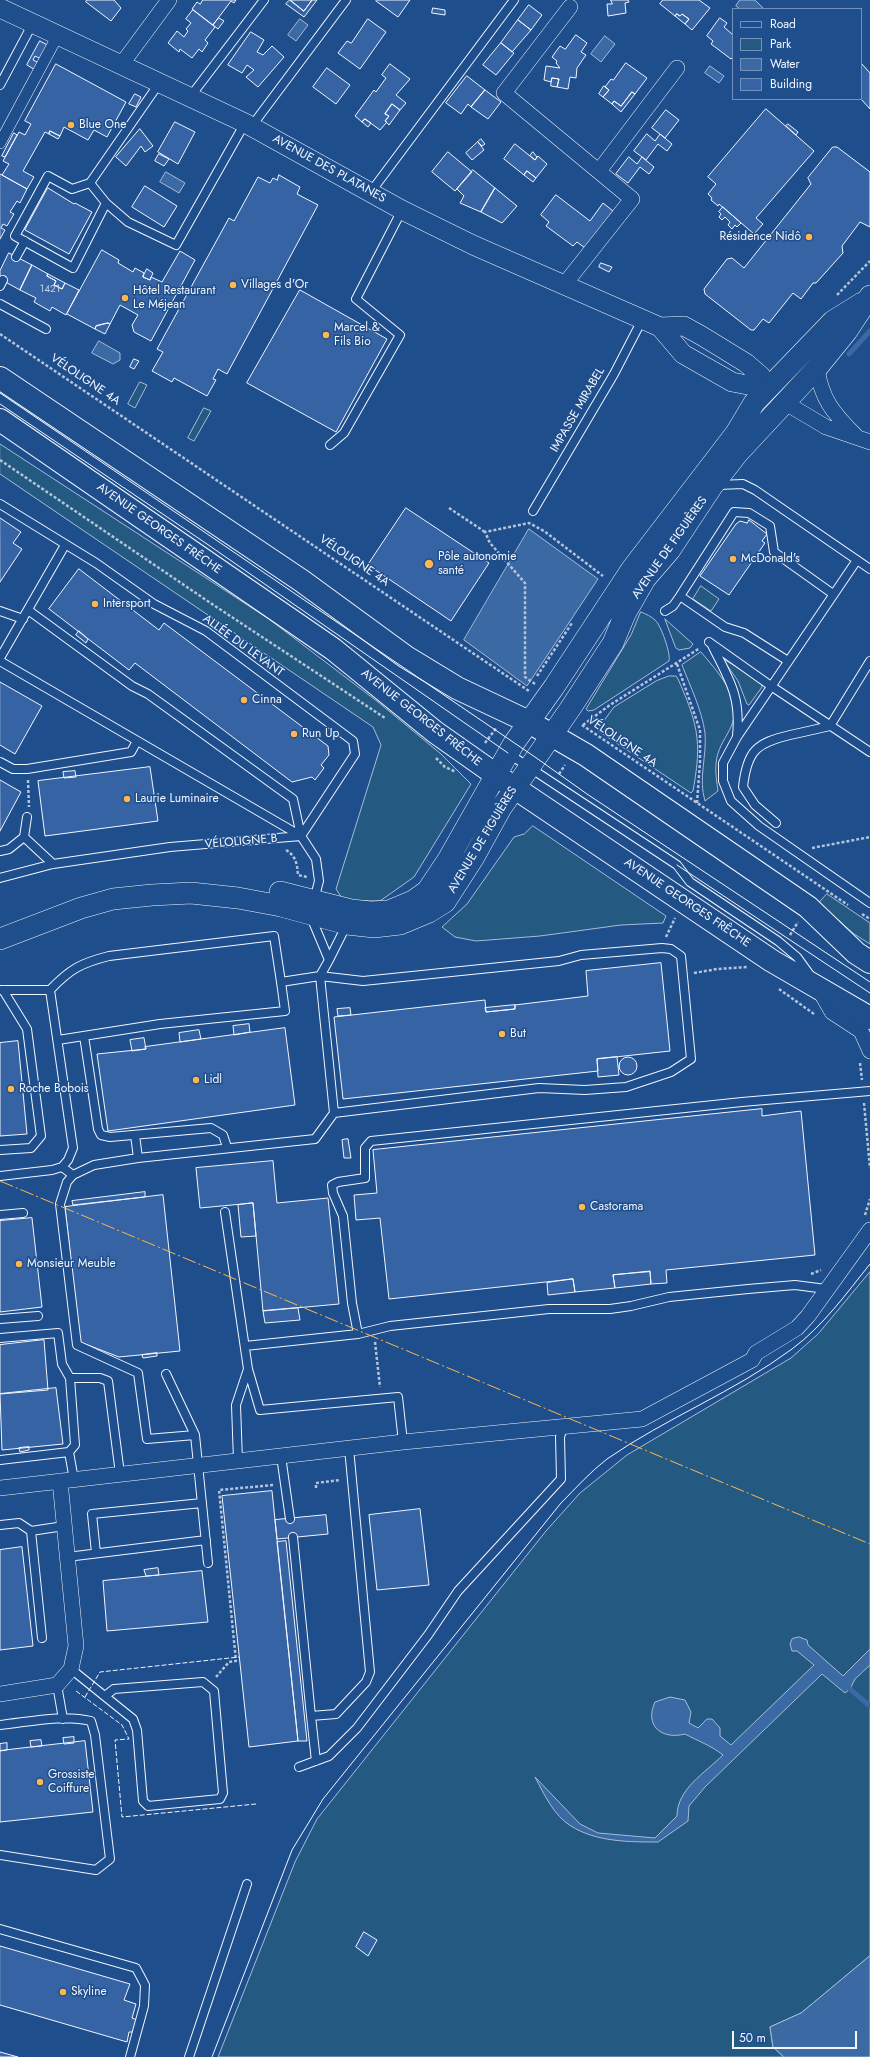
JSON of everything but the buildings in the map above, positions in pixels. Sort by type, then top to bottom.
[{"type":"main road","name":"AVENUE DE FIGUIÈRES","points":[[0,925],[78,895],[113,887],[148,882],[191,879],[239,884],[315,898],[350,910],[371,912],[389,911],[413,901],[426,891],[437,877],[495,774],[529,722],[541,695],[608,603],[638,574],[670,550],[713,485],[847,331],[868,298]]},
{"type":"main road","name":"AVENUE DE FIGUIÈRES","points":[[0,939],[81,908],[113,899],[152,895],[191,893],[238,898],[315,898],[348,924],[374,926],[400,924],[429,912],[445,902],[528,767],[551,735],[574,720],[626,614],[638,574],[736,433],[754,403],[833,321],[868,298]]},
{"type":"main road","points":[[0,378],[302,580],[406,657],[457,688],[529,722],[586,755],[808,907],[856,953],[870,962]]},
{"type":"main road","points":[[768,389],[784,402]]},
{"type":"main road","name":"AVENUE GEORGES FRÊCHE","points":[[0,420],[333,649],[403,707],[470,768],[495,774],[772,961],[870,1018]]},
{"type":"street","points":[[121,65],[169,0]]},
{"type":"street","points":[[564,285],[632,200],[504,93],[570,7]]},
{"type":"street","name":"AVENUE DES PLATANES","points":[[0,8],[160,82],[248,125],[402,210],[473,245],[660,327],[684,326],[746,363],[761,376],[768,389]]},
{"type":"street","points":[[0,143],[58,35]]},
{"type":"street","points":[[599,171],[677,68]]},
{"type":"street","name":"AVENUE DES PLATANES","points":[[660,327],[683,354],[732,382],[768,389]]},
{"type":"street","points":[[816,368],[819,385],[826,402],[863,440]]},
{"type":"street","points":[[784,402],[826,427],[863,440]]},
{"type":"street","points":[[817,986],[832,1012],[861,1031],[865,1056]]},
{"type":"street","points":[[0,1488],[403,1442],[642,1418],[752,1360],[756,1353],[797,1328],[808,1316],[866,1225]]},
{"type":"street","points":[[0,1694],[57,1685],[71,1668],[76,1646],[64,1526],[67,1481]]},
{"type":"lane","points":[[190,97],[264,0]]},
{"type":"lane","points":[[90,183],[106,203],[128,222],[176,245],[248,125],[346,0]]},
{"type":"lane","points":[[370,192],[514,0]]},
{"type":"lane","points":[[0,85],[33,23]]},
{"type":"lane","points":[[106,203],[72,268],[15,236],[48,176],[72,189],[90,183],[160,82]]},
{"type":"lane","points":[[330,445],[344,433],[400,336],[356,299],[402,210]]},
{"type":"lane","points":[[16,257],[25,242]]},
{"type":"lane","points":[[0,304],[46,329]]},
{"type":"lane","name":"IMPASSE MIRABEL","points":[[533,511],[618,366],[642,320]]},
{"type":"lane","points":[[713,485],[743,484],[756,490],[870,569]]},
{"type":"lane","name":"ALLÉE DU LEVANT","points":[[0,504],[65,546],[96,563],[154,604],[206,631],[353,741],[355,754],[301,836]]},
{"type":"lane","points":[[664,611],[673,606],[734,512],[749,513],[770,526],[774,552],[833,594]]},
{"type":"lane","points":[[65,546],[0,660],[301,836]]},
{"type":"lane","points":[[857,560],[737,737],[723,763],[723,781],[731,801],[759,826],[800,856],[870,903]]},
{"type":"lane","points":[[680,596],[725,627],[744,633],[788,661]]},
{"type":"lane","points":[[28,610],[132,686],[148,694],[293,799],[301,836],[316,859],[315,898],[329,960]]},
{"type":"lane","points":[[0,611],[23,619]]},
{"type":"lane","points":[[711,643],[771,686],[870,752]]},
{"type":"lane","points":[[711,643],[735,693],[739,716],[737,737]]},
{"type":"lane","points":[[759,826],[776,823],[755,805],[743,787],[748,762],[757,748],[768,741],[830,726],[870,661]]},
{"type":"lane","points":[[0,762],[13,769],[27,768],[131,752],[137,741]]},
{"type":"lane","points":[[508,753],[677,865],[690,882],[797,956],[817,986]]},
{"type":"lane","points":[[0,851],[9,850],[24,837],[27,817]]},
{"type":"lane","points":[[0,878],[53,864],[170,847],[301,836]]},
{"type":"lane","points":[[24,837],[53,864]]},
{"type":"lane","points":[[195,1435],[146,1438],[138,1373],[77,1344],[60,1204],[68,1182],[73,1175],[94,1165],[227,1147],[315,1139],[334,1113],[320,976],[348,924]]},
{"type":"lane","points":[[1,990],[50,990],[67,973],[88,962],[109,956],[274,936],[285,1011],[160,1024],[58,1040]]},
{"type":"lane","points":[[281,982],[320,976],[363,981],[559,961],[581,955],[662,948],[671,949],[681,956],[691,1059],[671,1072],[626,1087],[585,1090],[539,1088],[334,1113]]},
{"type":"lane","points":[[0,1150],[31,1148],[41,1136],[27,1029],[1,990]]},
{"type":"lane","points":[[0,1176],[52,1170],[62,1166],[68,1160],[72,1148],[50,990]]},
{"type":"lane","points":[[84,1036],[101,1135],[110,1137],[211,1128],[223,1135],[227,1147]]},
{"type":"lane","points":[[358,1334],[352,1302],[343,1216],[333,1193],[332,1185],[338,1182],[365,1178],[365,1148],[370,1141],[742,1102],[866,1092]]},
{"type":"lane","points":[[135,1135],[138,1158]]},
{"type":"lane","points":[[62,1166],[73,1175]]},
{"type":"lane","points":[[225,1212],[248,1369],[260,1410],[398,1397],[403,1442]]},
{"type":"lane","points":[[0,1215],[23,1213]]},
{"type":"lane","points":[[245,1346],[358,1334],[390,1326],[549,1310],[616,1308],[669,1297],[748,1289],[795,1285],[826,1289]]},
{"type":"lane","points":[[0,1320],[38,1316]]},
{"type":"lane","points":[[0,1338],[58,1333],[62,1364],[70,1378],[75,1445],[69,1452],[67,1481]]},
{"type":"lane","points":[[238,1461],[236,1405],[248,1369]]},
{"type":"lane","points":[[166,1374],[195,1435],[208,1563]]},
{"type":"lane","points":[[70,1378],[100,1378],[108,1381],[120,1474]]},
{"type":"lane","points":[[299,1767],[329,1756],[357,1728],[424,1642],[458,1591],[561,1479],[560,1437],[563,1427]]},
{"type":"lane","points":[[312,1716],[336,1714],[366,1682],[370,1672],[349,1448]]},
{"type":"lane","points":[[0,1460],[69,1452]]},
{"type":"lane","points":[[281,1456],[290,1519]]},
{"type":"lane","points":[[96,1553],[92,1514],[202,1502]]},
{"type":"lane","points":[[0,1525],[19,1523],[31,1531],[64,1526]]},
{"type":"lane","points":[[31,1531],[42,1638]]},
{"type":"lane","points":[[293,1537],[316,1761]]},
{"type":"lane","points":[[68,1557],[206,1540]]},
{"type":"lane","points":[[71,1668],[105,1696],[133,1719],[137,1730],[143,1801],[148,1806],[220,1799],[223,1793],[214,1691],[203,1682],[114,1689],[105,1696]]},
{"type":"lane","points":[[57,1685],[63,1719]]},
{"type":"lane","points":[[0,1725],[80,1718],[91,1721],[95,1735],[110,1859],[96,1870],[0,1855]]},
{"type":"lane","points":[[189,2057],[247,1884]]},
{"type":"lane","points":[[0,1929],[136,1968],[145,1985],[144,2006],[130,2057]]},
{"type":"path","name":"VÉLOLIGNE 4A","points":[[0,334],[541,695]]},
{"type":"path","points":[[0,460],[391,722]]},
{"type":"path","points":[[431,753],[445,767],[470,768],[507,711],[541,695],[525,677],[525,583],[490,543],[485,532],[449,508]]},
{"type":"path","points":[[485,532],[529,523],[544,531],[603,576]]},
{"type":"path","points":[[574,720],[610,705],[711,643]]},
{"type":"path","points":[[677,664],[700,730],[700,762],[697,803]]},
{"type":"path","name":"VÉLOLIGNE 4A","points":[[574,720],[852,907]]},
{"type":"path","points":[[27,768],[29,803],[27,817]]},
{"type":"path","points":[[800,856],[805,850],[870,837]]},
{"type":"path","name":"VÉLOLIGNE B","points":[[283,848],[292,854],[297,864],[298,875],[315,898]]},
{"type":"path","points":[[783,945],[821,887]]},
{"type":"path","points":[[858,911],[870,919]]},
{"type":"path","points":[[662,948],[676,918]]},
{"type":"path","points":[[683,975],[717,968],[748,967]]},
{"type":"path","points":[[865,1056],[870,1168]]},
{"type":"path","points":[[866,1225],[866,1214],[870,1199]]},
{"type":"path","points":[[808,1274],[815,1273],[825,1267]]},
{"type":"path","points":[[373,1330],[381,1398]]},
{"type":"path","points":[[208,1686],[229,1662],[236,1661],[219,1490],[285,1484]]},
{"type":"green space","points":[[140,382],[147,385],[135,408],[128,404]]},
{"type":"green space","points":[[204,408],[211,411],[194,441],[188,438]]},
{"type":"green space","points":[[0,444],[269,619],[378,702],[441,754],[471,784],[414,877],[380,901],[344,901],[336,889],[381,745],[373,727],[0,474]]},
{"type":"green space","points":[[701,586],[719,599],[711,611],[693,599]]},
{"type":"green space","points":[[641,612],[655,620],[663,633],[669,661],[594,710],[588,711],[586,709],[631,635]]},
{"type":"green space","points":[[665,619],[693,644],[690,648],[679,650],[676,648]]},
{"type":"green space","points":[[701,652],[724,681],[734,704],[733,723],[721,745],[716,764],[718,791],[705,801],[702,776],[705,733],[699,707],[682,665]]},
{"type":"green space","points":[[722,658],[762,683],[762,687],[749,705],[747,704],[738,681]]},
{"type":"green space","points":[[669,676],[676,676],[678,679],[690,708],[696,730],[698,744],[697,764],[693,791],[691,793],[597,730],[614,707],[656,681]]},
{"type":"green space","points":[[533,826],[666,916],[663,923],[621,925],[540,936],[476,941],[455,937],[442,927],[467,904],[514,837],[524,834]]},
{"type":"green space","points":[[827,894],[870,923],[870,944],[854,934],[819,903]]},
{"type":"green space","points":[[870,1272],[870,1956],[801,2013],[770,2027],[773,2047],[784,2057],[218,2057],[295,1862],[317,1819],[546,1531],[580,1493],[627,1455],[791,1358],[818,1334]]},
{"type":"water","points":[[740,0],[755,0],[763,8],[739,8],[736,6]]},
{"type":"water","points":[[300,19],[308,25],[296,41],[288,35]]},
{"type":"water","points":[[605,36],[615,44],[601,62],[591,54]]},
{"type":"water","points":[[710,66],[724,76],[719,83],[705,73]]},
{"type":"water","points":[[166,172],[185,183],[179,193],[160,182]]},
{"type":"water","points":[[99,341],[120,353],[120,360],[113,364],[92,353]]},
{"type":"water","points":[[529,529],[598,579],[527,686],[464,640]]},
{"type":"water","points":[[799,1637],[807,1640],[808,1645],[843,1676],[870,1649],[870,1665],[855,1679],[850,1689],[845,1693],[822,1674],[705,1787],[689,1806],[688,1821],[658,1842],[636,1842],[613,1840],[591,1835],[571,1826],[559,1817],[535,1777],[580,1824],[598,1833],[655,1838],[677,1816],[678,1806],[693,1782],[723,1755],[710,1746],[685,1734],[669,1735],[662,1733],[657,1729],[652,1718],[652,1711],[655,1702],[670,1697],[685,1700],[691,1712],[689,1723],[698,1728],[707,1719],[712,1719],[720,1728],[720,1736],[731,1745],[814,1665],[797,1651],[792,1651],[790,1644],[792,1639]]},
{"type":"water","points":[[870,1956],[870,2057],[784,2057],[773,2047],[770,2027],[801,2013]]},
{"type":"waterway","points":[[849,354],[870,331]]},
{"type":"waterway","points":[[850,1689],[870,1706]]},
{"type":"tram line","points":[[0,393],[535,757],[587,794],[870,982]]},
{"type":"tram line","points":[[0,404],[207,544],[508,753]]},
{"type":"tram line","points":[[677,865],[870,993]]},
{"type":"tram line","points":[[212,2057],[292,1850],[323,1799],[561,1503],[607,1459],[630,1444],[747,1379],[792,1349],[824,1320],[870,1264]]},
{"type":"fence","points":[[85,1697],[100,1672],[239,1657]]},
{"type":"fence","points":[[76,1691],[122,1725],[129,1739],[115,1740],[122,1817],[256,1804]]},
{"type":"power","points":[[0,1181],[870,1544]]},
{"type":"place","name":"Blue One","points":[[71,125]]},
{"type":"place","name":"Résidence Nidô","points":[[809,237]]},
{"type":"place","name":"Villages d'Or","points":[[233,285]]},
{"type":"place","name":"Hôtel Restaurant Le Méjean","points":[[125,298]]},
{"type":"place","name":"Marcel & Fils Bio","points":[[326,335]]},
{"type":"place","name":"McDonald's","points":[[733,559]]},
{"type":"place","name":"Pôle autonomie santé","points":[[429,564]]},
{"type":"place","name":"Intersport","points":[[95,604]]},
{"type":"place","name":"Cinna","points":[[244,700]]},
{"type":"place","name":"Run Up","points":[[294,734]]},
{"type":"place","name":"Laurie Luminaire","points":[[127,799]]},
{"type":"place","name":"But","points":[[502,1034]]},
{"type":"place","name":"Lidl","points":[[196,1080]]},
{"type":"place","name":"Roche Bobois","points":[[11,1089]]},
{"type":"place","name":"Castorama","points":[[582,1207]]},
{"type":"place","name":"Monsieur Meuble","points":[[19,1264]]},
{"type":"place","name":"Grossiste Coiffure","points":[[40,1782]]},
{"type":"place","name":"Skyline","points":[[63,1992]]}]
